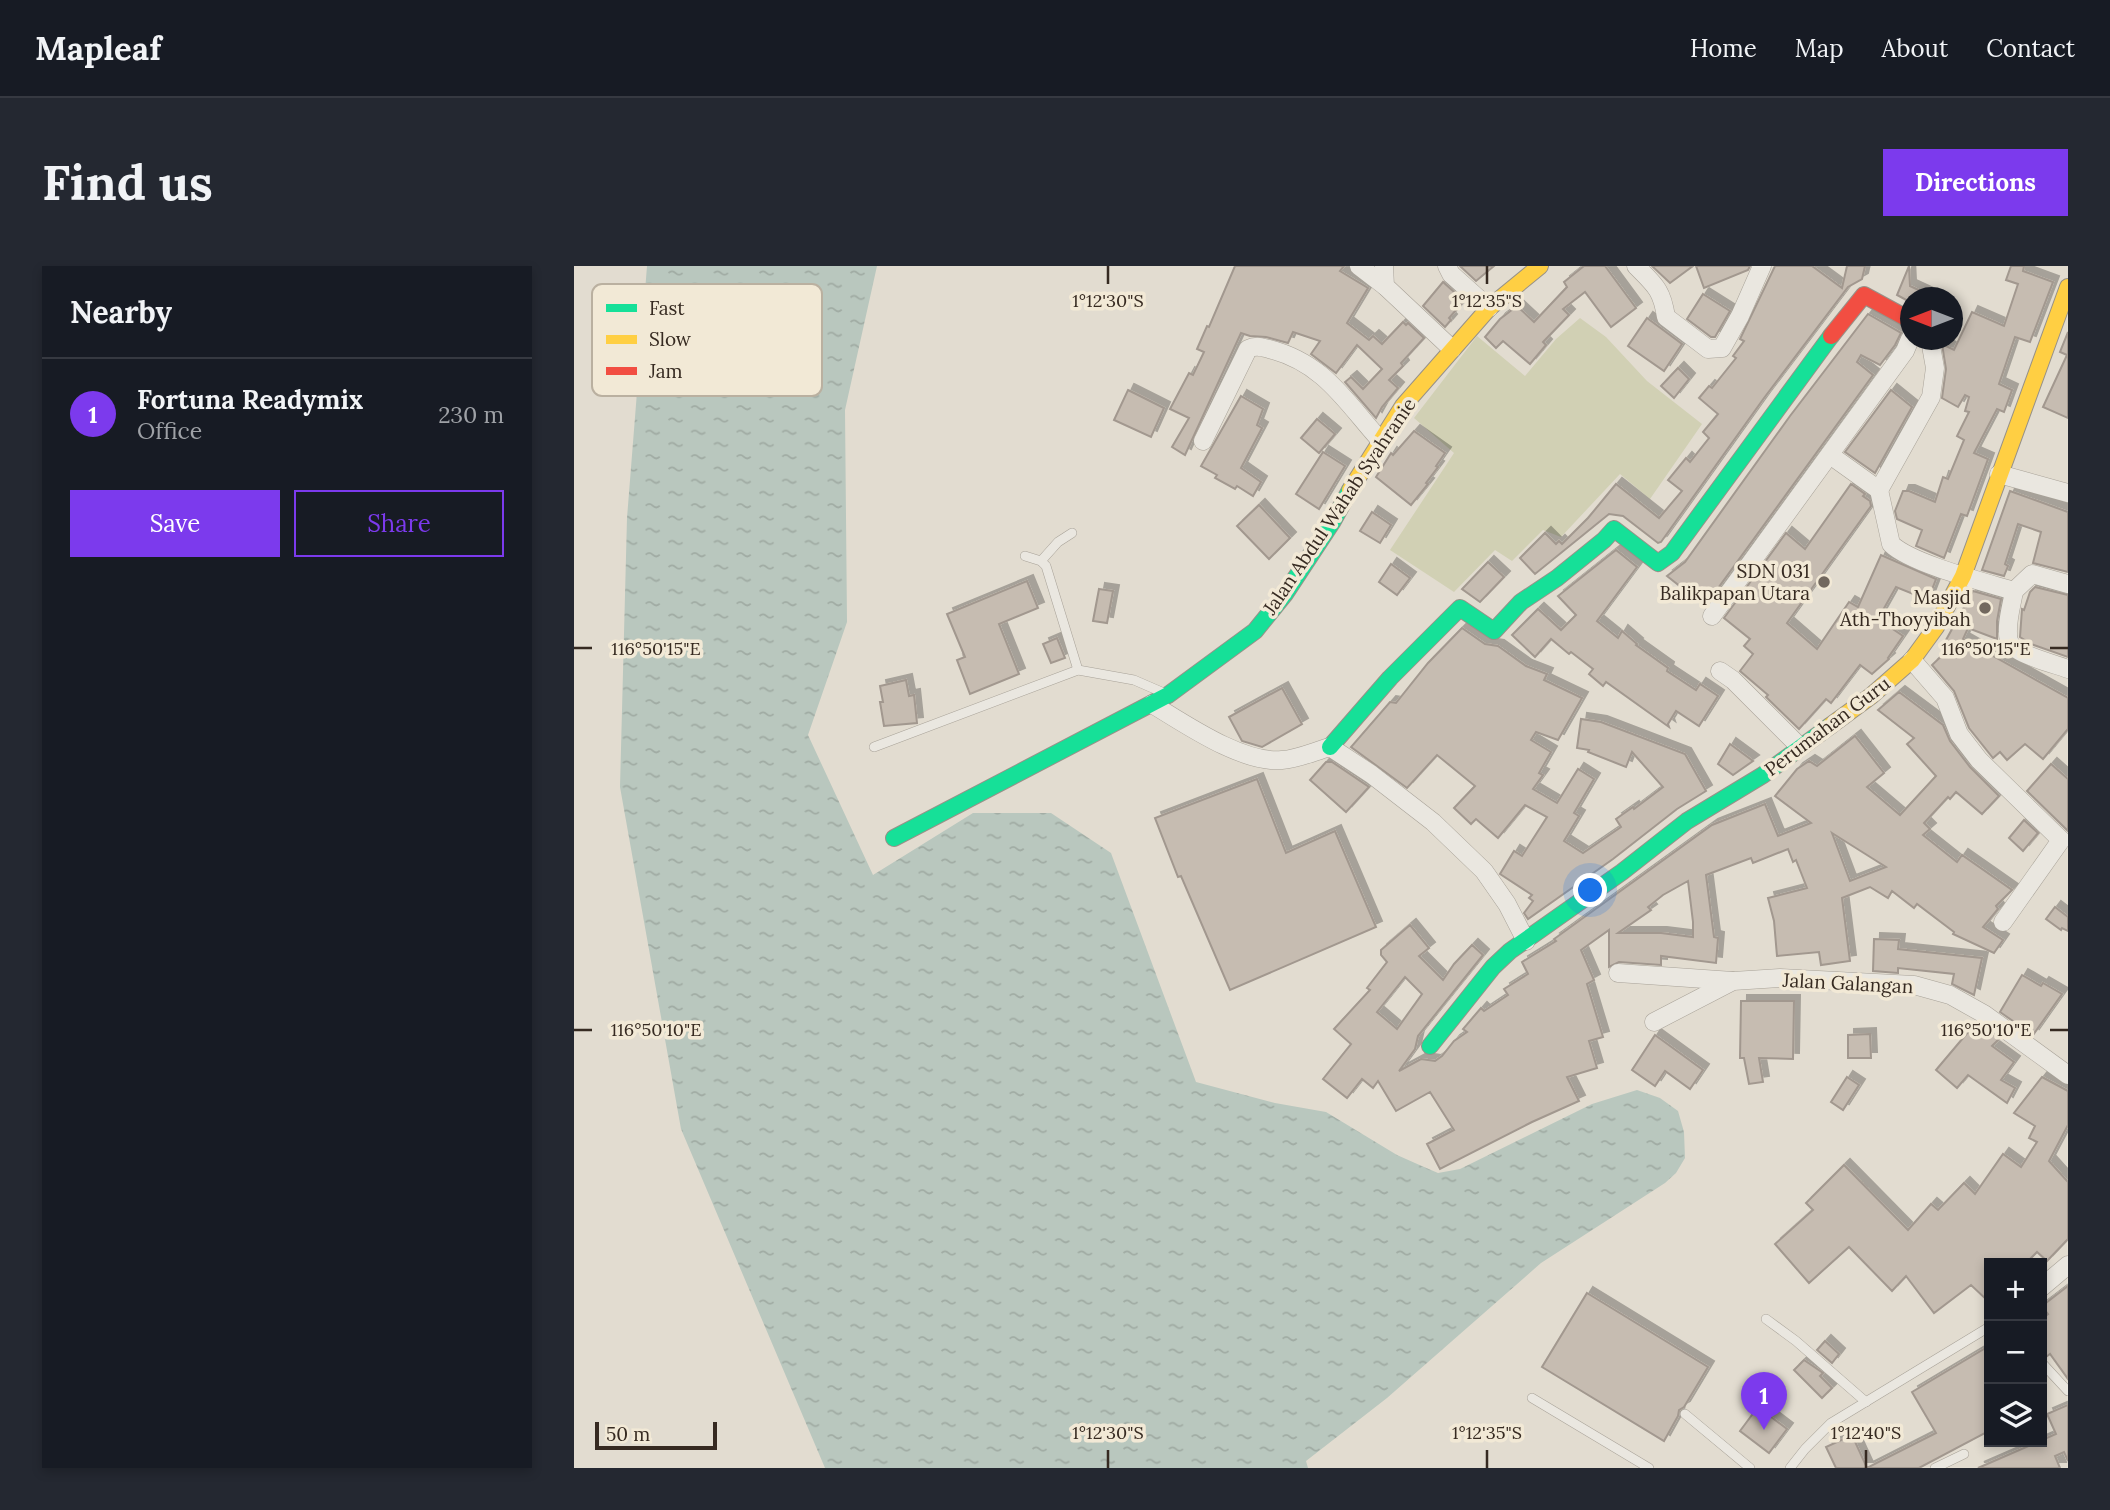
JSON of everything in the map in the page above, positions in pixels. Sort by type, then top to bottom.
[{"type":"street","points":[[1359,266],[1385,286],[1452,349]]},
{"type":"street","points":[[1384,266],[1385,286]]},
{"type":"street","points":[[1447,266],[1451,274],[1489,308]]},
{"type":"street","name":"Jalan Abdul Wahab Syahranie","points":[[894,838],[1160,699],[1255,631],[1285,594],[1326,532],[1358,475],[1403,406],[1489,308],[1540,266]]},
{"type":"street","points":[[1636,266],[1663,296],[1666,317],[1707,349],[1722,348],[1740,316],[1762,266]]},
{"type":"street","name":"Perumahan Guru","points":[[1430,1046],[1493,967],[1510,951],[1622,872],[1687,821],[1763,775],[1871,696],[1912,660],[1936,627],[1963,576],[2068,287]]},
{"type":"street","points":[[1160,699],[1208,737],[1252,756],[1281,761],[1330,747],[1390,678],[1461,608],[1494,631],[1521,602],[1557,578],[1614,529],[1658,563],[1663,561],[1672,553],[1777,407],[1861,298],[1864,295],[1870,297],[1900,314]]},
{"type":"street","points":[[1203,441],[1248,349],[1255,346],[1306,363],[1323,375],[1380,440]]},
{"type":"street","points":[[1712,616],[1905,350]]},
{"type":"street","points":[[1932,350],[1935,368],[1931,397],[1879,490],[1891,544],[1903,553],[1963,576],[2014,591]]},
{"type":"street","points":[[1830,455],[1879,490]]},
{"type":"street","points":[[1998,474],[2068,493]]},
{"type":"street","points":[[2068,584],[2032,574],[2014,591],[2009,642],[2024,653],[2068,669]]},
{"type":"street","points":[[1912,660],[1945,698],[1959,734],[1979,760],[2061,840],[2003,922]]},
{"type":"street","points":[[1720,671],[1733,680],[1799,747]]},
{"type":"street","points":[[1330,747],[1371,774],[1433,822],[1484,871],[1507,904],[1526,941]]},
{"type":"street","points":[[1618,973],[1733,981]]},
{"type":"street","name":"Jalan Galangan","points":[[1654,1022],[1733,981],[1780,978],[1914,985],[1950,995],[1983,1014],[2068,1075]]},
{"type":"street","points":[[2047,1283],[2068,1265]]},
{"type":"lane","points":[[1041,561],[1058,542],[1072,533]]},
{"type":"lane","points":[[1025,556],[1041,561],[1046,566],[1078,670]]},
{"type":"lane","points":[[874,747],[1078,670],[1134,680],[1160,699]]},
{"type":"lane","points":[[1766,1319],[1796,1341],[1866,1402]]},
{"type":"lane","points":[[1790,1468],[1831,1423],[1984,1330]]},
{"type":"lane","points":[[2047,1368],[2068,1391]]},
{"type":"lane","points":[[1532,1398],[1649,1468]]},
{"type":"lane","points":[[1685,1414],[1750,1468]]},
{"type":"lane","points":[[1935,1468],[1964,1454]]},
{"type":"green space","points":[[1580,318],[1606,337],[1647,381],[1702,424],[1650,499],[1620,474],[1561,537],[1543,530],[1512,561],[1495,550],[1454,592],[1390,550],[1454,453],[1414,418],[1477,336],[1525,376],[1556,339]]},
{"type":"water","points":[[647,266],[877,266],[845,410],[847,622],[808,735],[873,875],[973,813],[1051,813],[1111,853],[1196,1082],[1275,1103],[1326,1112],[1397,1155],[1438,1173],[1460,1169],[1592,1104],[1637,1090],[1660,1098],[1678,1111],[1684,1132],[1685,1158],[1676,1173],[1665,1183],[1541,1263],[1387,1398],[1306,1461],[1308,1468],[825,1468],[681,1129],[620,787],[627,518],[637,396],[822,396],[822,284],[646,284]]},
{"type":"building","points":[[1235,266],[1344,266],[1340,271],[1368,288],[1347,323],[1369,340],[1373,336],[1382,344],[1403,322],[1406,325],[1408,323],[1424,338],[1389,380],[1398,388],[1376,418],[1345,382],[1351,377],[1363,389],[1382,369],[1357,345],[1336,373],[1311,354],[1320,341],[1293,332],[1288,343],[1241,333],[1185,455],[1172,447],[1189,418],[1170,409],[1189,373],[1193,375],[1204,352],[1197,349]]},
{"type":"building","points":[[1460,266],[1494,266],[1476,281]]},
{"type":"building","points":[[1584,266],[1605,266],[1636,308],[1611,327],[1585,292],[1563,309],[1569,315],[1543,342],[1546,345],[1530,364],[1503,341],[1496,348],[1485,337],[1500,319],[1517,306],[1534,322],[1567,287],[1564,282]]},
{"type":"building","points":[[1652,266],[1693,266],[1670,283]]},
{"type":"building","points":[[1696,266],[1750,266],[1748,270],[1704,288]]},
{"type":"building","points":[[1775,266],[1812,266],[1842,288],[1847,266],[1865,266],[1862,279],[1848,287],[1661,542],[1658,543],[1623,516],[1609,514],[1535,574],[1520,558],[1545,533],[1556,544],[1559,541],[1562,544],[1616,484],[1659,518],[1682,491],[1668,480],[1686,458],[1690,462],[1709,438],[1703,432],[1718,414],[1699,398],[1709,386],[1712,388],[1736,358],[1733,356],[1744,341],[1740,339]]},
{"type":"building","points":[[1909,266],[1912,287],[1900,287]]},
{"type":"building","points":[[2011,266],[2024,266],[2023,271],[2053,282],[2030,342],[2015,337],[1999,384],[2012,390],[2004,412],[1997,409],[1974,453],[1988,459],[1967,516],[1961,514],[1944,558],[1916,546],[1922,530],[1897,519],[1895,511],[1903,491],[1935,502],[1943,477],[1948,479],[1964,440],[1957,436],[1969,412],[1965,411],[1969,397],[1965,395],[1958,407],[1942,398],[1946,369],[1943,350],[1963,350],[1963,331],[1972,312],[2004,326],[2018,284],[2006,280]]},
{"type":"building","points":[[1443,282],[1464,301],[1445,327],[1423,306]]},
{"type":"building","points":[[1703,294],[1730,311],[1715,337],[1711,337],[1687,319]]},
{"type":"building","points":[[1868,314],[1900,332],[1895,345],[1880,365],[1861,355],[1857,362],[1873,375],[1705,606],[1667,576],[1685,562],[1790,416]]},
{"type":"building","points":[[1647,318],[1682,344],[1664,371],[1628,346]]},
{"type":"building","points":[[2068,332],[2068,418],[2043,407],[2067,355],[2060,352]]},
{"type":"building","points":[[1678,368],[1689,379],[1674,398],[1661,386]]},
{"type":"building","points":[[1128,390],[1164,408],[1151,437],[1114,420]]},
{"type":"building","points":[[1891,390],[1912,407],[1875,473],[1845,452]]},
{"type":"building","points":[[1241,396],[1263,409],[1257,425],[1262,428],[1241,468],[1261,482],[1253,496],[1237,486],[1235,489],[1215,478],[1217,475],[1201,466]]},
{"type":"building","points":[[1317,419],[1335,434],[1319,453],[1301,438]]},
{"type":"building","points":[[1414,431],[1445,453],[1426,483],[1428,484],[1411,505],[1376,477],[1391,453],[1393,455]]},
{"type":"building","points":[[1323,452],[1345,466],[1319,509],[1296,494]]},
{"type":"building","points":[[1851,484],[1865,494],[1863,496],[1870,501],[1871,506],[1787,623],[1817,649],[1849,602],[1858,607],[1881,555],[1936,579],[1928,600],[1896,587],[1878,619],[1903,636],[1889,659],[1872,674],[1860,665],[1831,703],[1826,699],[1799,729],[1766,697],[1768,695],[1740,671],[1753,654],[1744,646],[1750,639],[1724,618],[1786,533],[1805,549]]},
{"type":"building","points":[[2010,491],[2068,512],[2068,572],[2033,563],[2041,532],[2018,524],[2005,564],[2008,566],[2004,576],[1982,570]]},
{"type":"building","points":[[1259,505],[1290,538],[1269,559],[1237,526]]},
{"type":"building","points":[[1372,512],[1391,525],[1380,543],[1360,531]]},
{"type":"building","points":[[1616,550],[1637,567],[1597,621],[1618,638],[1622,631],[1636,645],[1668,668],[1667,671],[1696,690],[1700,684],[1718,696],[1699,726],[1676,711],[1668,724],[1669,727],[1606,682],[1603,686],[1589,674],[1593,669],[1551,639],[1535,657],[1512,635],[1538,609],[1561,630],[1576,615],[1558,596]]},
{"type":"building","points":[[1488,562],[1504,577],[1480,602],[1462,589]]},
{"type":"building","points":[[1391,564],[1410,578],[1397,595],[1379,582]]},
{"type":"building","points":[[1027,581],[1038,608],[999,624],[1019,674],[970,694],[957,660],[965,657],[947,614]]},
{"type":"building","points":[[2035,587],[2068,595],[2068,657],[2031,644],[2020,637],[2022,609],[2024,610],[2030,592]]},
{"type":"building","points":[[1099,589],[1113,591],[1107,623],[1093,621]]},
{"type":"building","points":[[1973,591],[2001,599],[1997,639],[1968,628],[1963,639],[2068,698],[2068,729],[2043,759],[2025,744],[2007,760],[2000,752],[1993,758],[1969,728],[1954,691],[1932,665],[1953,645],[1946,640]]},
{"type":"building","points":[[1462,628],[1485,644],[1498,646],[1526,666],[1547,674],[1544,680],[1582,698],[1558,740],[1536,732],[1531,740],[1551,752],[1539,773],[1543,775],[1533,789],[1557,803],[1578,769],[1594,779],[1574,813],[1579,816],[1564,841],[1583,853],[1621,827],[1616,819],[1663,787],[1632,752],[1626,767],[1588,752],[1589,750],[1577,748],[1581,719],[1601,722],[1685,754],[1706,791],[1677,809],[1613,859],[1528,919],[1524,913],[1533,901],[1529,898],[1532,895],[1500,874],[1514,851],[1522,856],[1547,817],[1525,805],[1498,838],[1476,819],[1471,824],[1454,808],[1475,786],[1437,755],[1407,788],[1351,747],[1390,702],[1396,703],[1428,663]]},
{"type":"building","points":[[1057,638],[1065,658],[1051,663],[1043,644]]},
{"type":"building","points":[[906,680],[909,696],[914,695],[917,723],[884,726],[880,686]]},
{"type":"building","points":[[1282,688],[1302,724],[1262,747],[1242,741],[1229,717]]},
{"type":"building","points":[[1899,692],[1943,725],[1950,741],[1970,767],[1999,796],[1982,814],[1956,792],[1924,823],[1930,829],[1923,835],[1957,862],[1962,855],[2012,890],[1996,906],[1998,909],[1983,927],[2003,940],[1994,953],[1953,934],[1954,932],[1917,904],[1914,908],[1892,891],[1888,898],[1870,887],[1842,898],[1850,961],[1821,965],[1819,952],[1777,956],[1774,921],[1768,898],[1807,888],[1796,860],[1793,862],[1788,849],[1753,863],[1751,858],[1706,875],[1714,937],[1718,938],[1716,963],[1661,956],[1661,965],[1619,962],[1609,967],[1609,930],[1581,950],[1594,980],[1587,984],[1603,1037],[1589,1041],[1597,1068],[1567,1077],[1579,1101],[1440,1169],[1427,1144],[1454,1130],[1430,1092],[1396,1111],[1378,1081],[1373,1088],[1362,1079],[1347,1098],[1323,1079],[1351,1044],[1334,1029],[1370,990],[1367,988],[1387,962],[1381,955],[1381,950],[1410,925],[1429,948],[1419,956],[1443,980],[1472,945],[1483,955],[1418,1036],[1415,1049],[1399,1071],[1421,1059],[1435,1061],[1442,1056],[1454,1041],[1467,1032],[1463,1029],[1481,1008],[1484,1011],[1508,995],[1504,989],[1528,974],[1522,962],[1556,941],[1554,939],[1712,825],[1765,804],[1778,836],[1811,823],[1775,796],[1797,769],[1809,761],[1817,766],[1855,736],[1884,773],[1867,787],[1900,815],[1936,776],[1907,744],[1914,738],[1878,710]],"holes":[[[1832,833],[1886,867],[1850,881]],[[1688,881],[1693,937],[1661,933],[1618,933],[1651,910],[1648,907]],[[1405,977],[1422,994],[1397,1029],[1377,1012]]]},
{"type":"building","points":[[1730,744],[1753,761],[1733,775],[1718,764]]},
{"type":"building","points":[[1326,762],[1332,762],[1369,787],[1346,812],[1310,780]]},
{"type":"building","points":[[2051,764],[2068,779],[2068,831],[2027,791]]},
{"type":"building","points":[[1257,779],[1286,853],[1335,831],[1376,927],[1230,990],[1181,876],[1178,877],[1155,818]]},
{"type":"building","points":[[2024,820],[2038,833],[2023,851],[2009,838]]},
{"type":"building","points":[[2055,907],[2068,917],[2068,931],[2062,928],[2061,930],[2046,919]]},
{"type":"building","points":[[1874,939],[1899,940],[1898,949],[1982,958],[1974,995],[1952,984],[1954,974],[1898,968],[1898,973],[1873,971]]},
{"type":"building","points":[[2022,975],[2062,994],[2033,1035],[2000,1012]]},
{"type":"building","points":[[1741,1001],[1794,1001],[1793,1059],[1759,1058],[1763,1082],[1749,1084],[1744,1058],[1740,1058]]},
{"type":"building","points":[[1974,1025],[1986,1035],[1989,1031],[1999,1039],[1992,1046],[2014,1062],[2001,1080],[2015,1088],[2007,1103],[1968,1075],[1957,1088],[1936,1070]]},
{"type":"building","points":[[1870,1034],[1871,1058],[1848,1058],[1848,1035]]},
{"type":"building","points":[[1655,1035],[1703,1070],[1690,1089],[1665,1071],[1655,1086],[1632,1070]]},
{"type":"building","points":[[1847,1077],[1859,1085],[1843,1110],[1831,1102]]},
{"type":"building","points":[[2042,1077],[2068,1091],[2068,1125],[2049,1161],[2068,1182],[2068,1239],[2047,1261],[2047,1258],[2037,1252],[2031,1258],[1984,1258],[1984,1297],[1971,1285],[1934,1313],[1906,1276],[1892,1291],[1849,1247],[1809,1283],[1775,1244],[1813,1210],[1806,1203],[1844,1165],[1908,1230],[1931,1204],[1938,1210],[1964,1183],[1975,1194],[2003,1154],[2021,1167],[2037,1142],[2029,1138],[2035,1126],[2014,1113]]},
{"type":"building","points":[[2068,1286],[2068,1379],[2050,1354],[2047,1356],[2047,1302]]},
{"type":"building","points":[[1587,1293],[1708,1367],[1684,1407],[1679,1410],[1664,1441],[1542,1367]]},
{"type":"building","points":[[1825,1341],[1839,1354],[1832,1363],[1817,1350]]},
{"type":"building","points":[[1984,1349],[1984,1434],[1919,1468],[1867,1468],[1936,1433],[1912,1392]]},
{"type":"building","points":[[1804,1360],[1823,1373],[1820,1376],[1832,1388],[1822,1398],[1794,1370]]},
{"type":"building","points":[[2068,1405],[2068,1461],[2064,1452],[2055,1456],[2060,1468],[1978,1468],[2026,1447],[2047,1447],[2047,1438],[2056,1434],[2047,1414]]},
{"type":"building","points":[[1758,1407],[1787,1429],[1769,1453],[1740,1431]]},
{"type":"building","points":[[1852,1435],[1867,1468],[1836,1468],[1826,1447]]},
{"type":"traffic: fast","points":[[1330,747],[1390,678],[1460,608],[1494,631],[1521,602],[1557,578],[1614,529],[1658,563],[1672,553],[1831,336]]},
{"type":"traffic: fast","points":[[894,838],[1168,695],[1255,631],[1285,594],[1350,490]]},
{"type":"traffic: fast","points":[[1430,1046],[1493,967],[1510,951],[1622,872],[1687,821],[1763,775],[1830,726]]},
{"type":"traffic: slow","points":[[1350,490],[1403,406],[1489,308],[1540,266]]},
{"type":"traffic: slow","points":[[1830,726],[1871,696],[1912,660],[1936,627],[1963,576],[2068,287]]},
{"type":"traffic: jam","points":[[1831,336],[1864,295],[1900,315]]},
{"type":"place","name":"SDN 031 Balikpapan Utara","points":[[1824,582]]},
{"type":"place","name":"Masjid Ath-Thoyyibah","points":[[1985,608]]},
{"type":"place","name":"Fortuna Readymix","points":[[1764,1430]]}]
